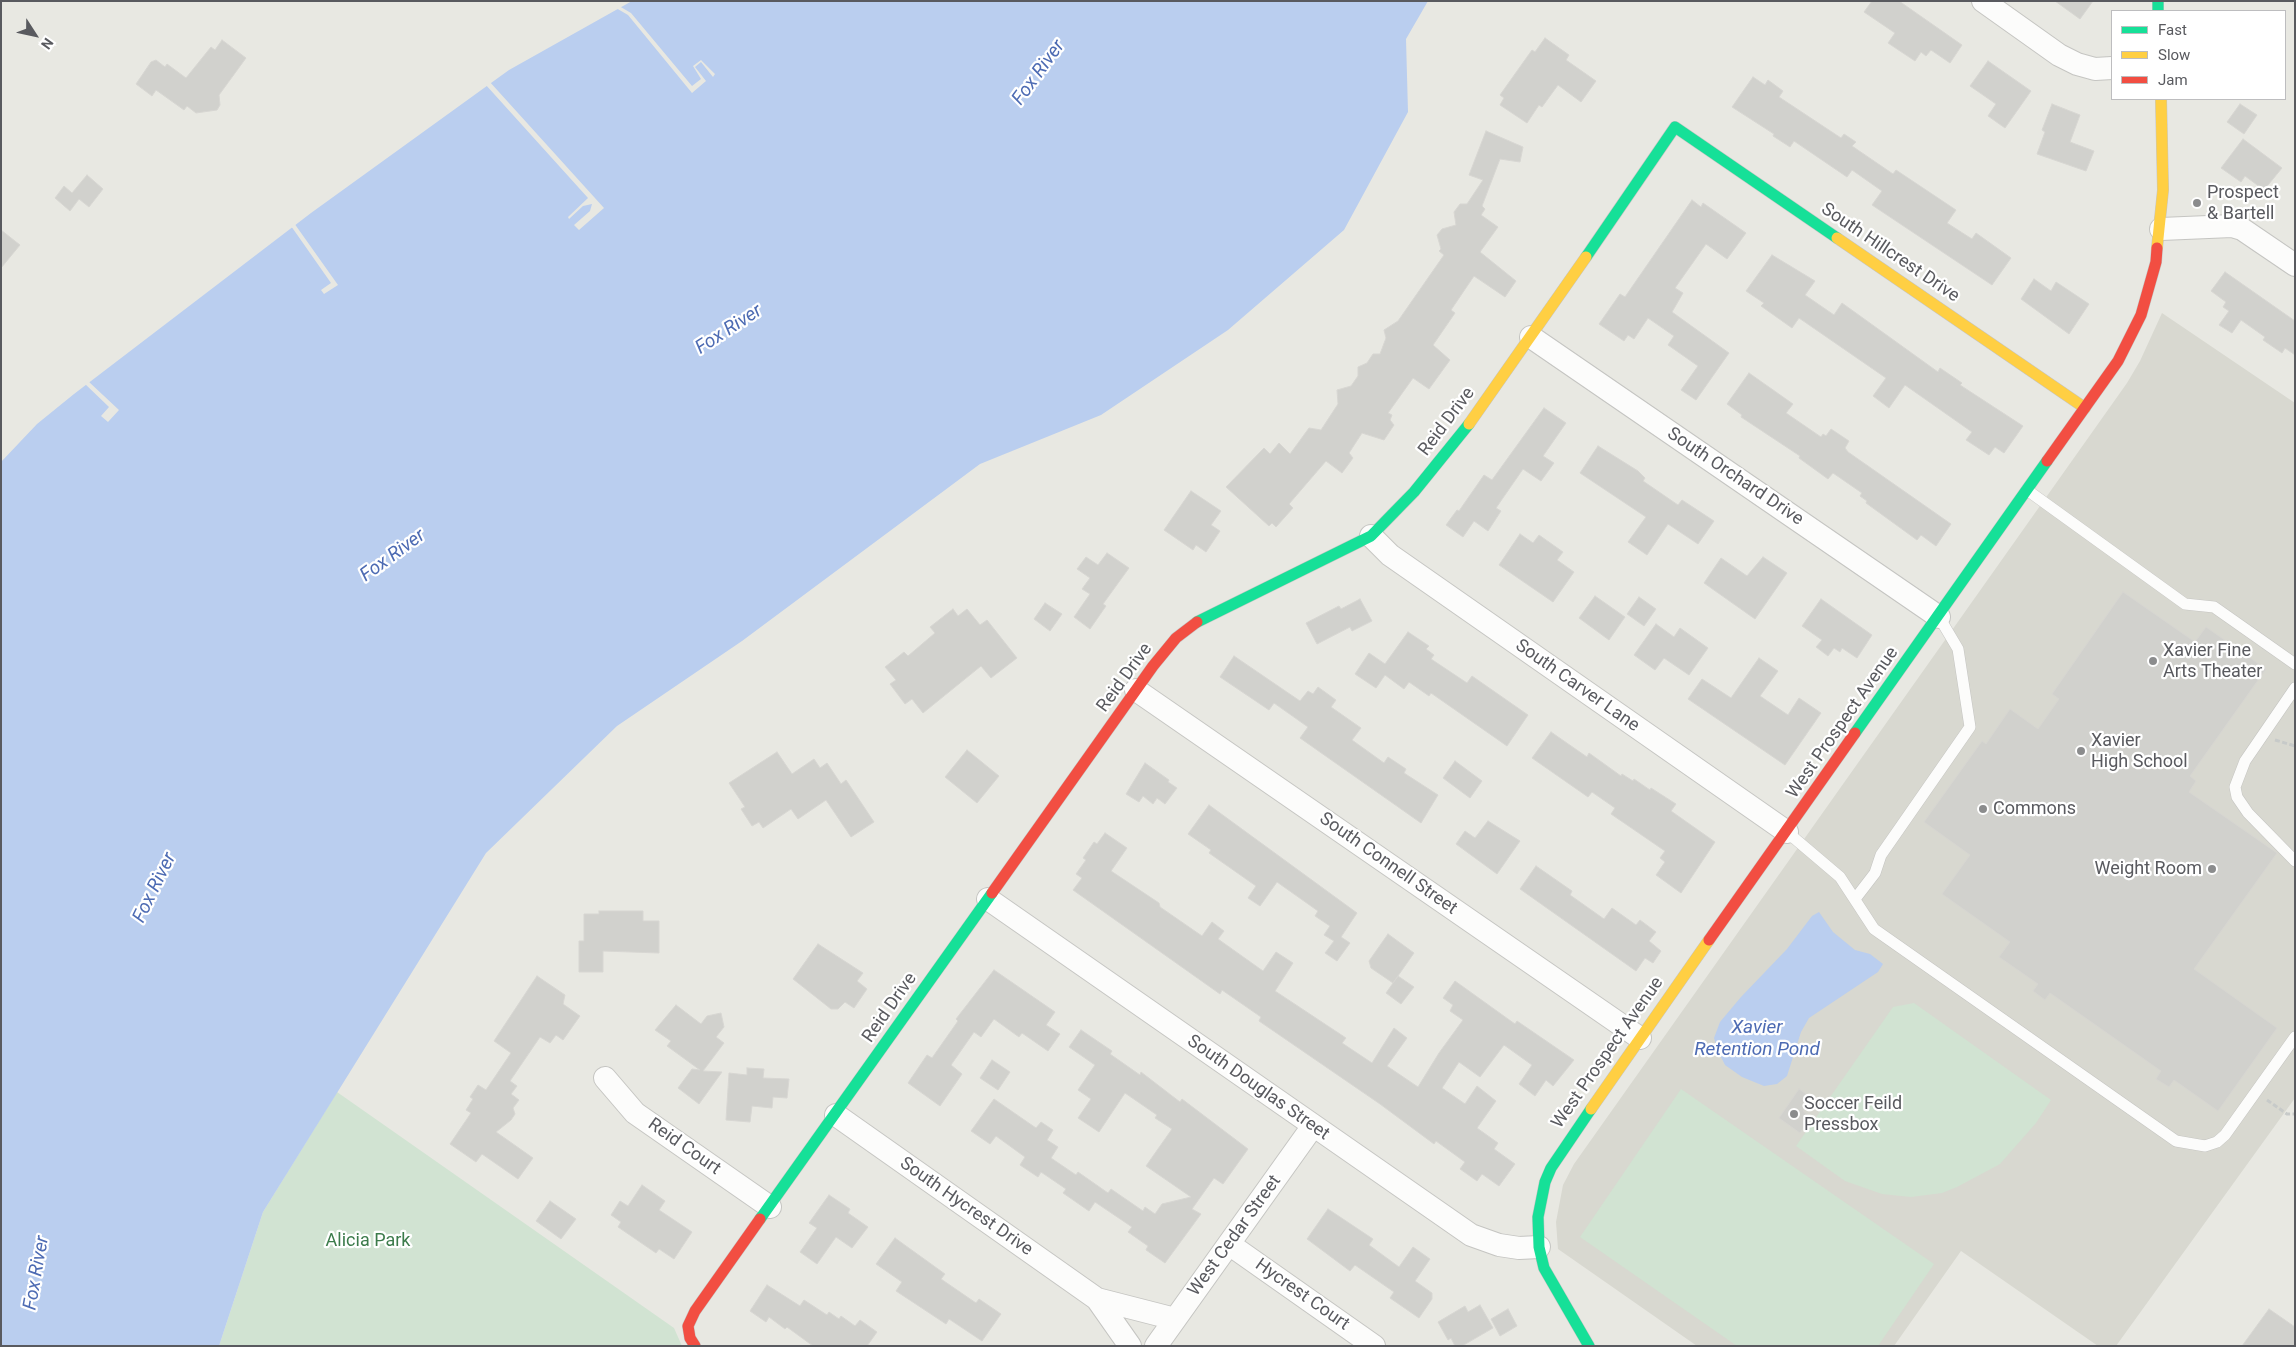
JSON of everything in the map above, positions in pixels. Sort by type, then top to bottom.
[{"type":"street","points":[[1983,1],[2059,55],[2077,64],[2096,69],[2111,68]]},
{"type":"street","name":"West Prospect Avenue","points":[[1589,1346],[1564,1306],[1544,1268],[1539,1247],[1538,1217],[1545,1182],[1551,1168],[1640,1038],[2118,361],[2141,315],[2150,289],[2161,229],[2163,190],[2161,100]]},
{"type":"street","name":"Reid Drive","points":[[693,1342],[688,1326],[695,1311],[1165,651],[1187,628],[1202,618],[1371,536],[1442,458],[1531,337],[1675,127]]},
{"type":"street","name":"South Hillcrest Drive","points":[[1675,127],[2086,408]]},
{"type":"street","points":[[2161,229],[2232,226],[2242,229],[2295,265]]},
{"type":"street","name":"South Orchard Drive","points":[[1531,337],[1939,617]]},
{"type":"street","name":"South Carver Lane","points":[[1371,536],[1390,555],[1787,832]]},
{"type":"street","name":"South Connell Street","points":[[1136,690],[1640,1038]]},
{"type":"street","name":"South Douglas Street","points":[[988,899],[1471,1235],[1499,1246],[1539,1247]]},
{"type":"street","name":"Reid Court","points":[[605,1078],[635,1112],[770,1207]]},
{"type":"street","name":"South Hycrest Drive","points":[[836,1115],[1097,1299],[1130,1346]]},
{"type":"street","name":"West Cedar Street","points":[[1156,1346],[1313,1126]]},
{"type":"street","name":"Hycrest Court","points":[[1229,1244],[1374,1346]]},
{"type":"street","name":"South Hycrest Drive","points":[[1097,1299],[1175,1319]]},
{"type":"lane","points":[[2027,490],[2185,604],[2214,607],[2295,664]]},
{"type":"lane","points":[[1855,899],[1875,872],[1881,854],[1970,727],[1958,648],[1939,617]]},
{"type":"lane","points":[[2295,688],[2244,761],[2235,787],[2237,797],[2248,814],[2295,861]]},
{"type":"lane","points":[[1787,832],[1840,877],[1874,929],[2176,1141],[2196,1146],[2205,1146],[2217,1142],[2235,1123],[2295,1037]]},
{"type":"path","points":[[2256,1092],[2287,1114],[2295,1114]]},
{"type":"shaded area","name":"Xavier High School","points":[[2162,313],[2295,403],[2295,1098],[2116,1346],[2098,1346],[1961,1251],[1894,1346],[1697,1346],[1558,1249],[1556,1222],[1563,1185],[1574,1164],[2127,383],[2140,361]]},
{"type":"green space","points":[[1914,1003],[2051,1100],[2036,1123],[2000,1164],[1942,1193],[1911,1197],[1882,1194],[1845,1181],[1796,1146],[1893,1007]]},
{"type":"green space","points":[[1681,1089],[1934,1264],[1878,1346],[1737,1346],[1580,1237]]},
{"type":"green space","name":"Alicia Park","points":[[337,1092],[674,1328],[682,1346],[219,1346],[263,1212]]},
{"type":"water","name":"Fox River","points":[[632,1],[1428,1],[1406,39],[1408,112],[1344,230],[1228,330],[1101,415],[980,464],[742,641],[617,726],[486,853],[263,1212],[219,1346],[1,1346],[1,462],[37,424],[74,394],[311,213],[509,70]]},
{"type":"water","name":"Xavier Retention Pond","points":[[1819,912],[1833,932],[1855,950],[1870,954],[1883,964],[1878,972],[1809,1018],[1801,1032],[1787,1076],[1777,1084],[1764,1086],[1742,1077],[1725,1065],[1714,1038],[1720,1022],[1787,949],[1812,916]]},
{"type":"pier","points":[[619,6],[631,13],[692,86],[701,79],[693,66],[701,60],[715,74],[713,77],[701,62],[695,67],[706,81],[692,93],[628,15],[616,8]]},
{"type":"pier","points":[[489,81],[604,208],[579,230],[574,225],[590,211],[592,204],[583,206],[569,219],[568,217],[588,198],[485,84]]},
{"type":"pier","points":[[294,223],[338,285],[324,294],[321,290],[331,283],[291,226]]},
{"type":"pier","points":[[88,381],[119,410],[108,422],[101,416],[109,407],[84,383]]},
{"type":"building","points":[[1872,1],[1899,1],[1962,45],[1950,63],[1931,50],[1926,56],[1921,52],[1915,61],[1888,43],[1895,33],[1864,12]]},
{"type":"building","points":[[2055,1],[2093,1],[2080,19]]},
{"type":"building","points":[[1545,38],[1569,55],[1566,60],[1596,81],[1581,102],[1558,85],[1542,107],[1539,105],[1527,123],[1500,105],[1504,98],[1500,95],[1532,50],[1535,52]]},
{"type":"building","points":[[222,40],[246,58],[219,95],[220,105],[217,110],[196,113],[187,106],[184,110],[156,90],[152,96],[136,84],[151,62],[156,60],[165,67],[167,64],[186,78],[211,47],[215,50]]},
{"type":"building","points":[[1988,61],[2031,91],[2005,128],[1988,116],[1996,104],[1970,86]]},
{"type":"building","points":[[1753,77],[1765,85],[1768,80],[1783,91],[1779,97],[1841,138],[1844,134],[1856,142],[1852,146],[1893,174],[1896,170],[1956,210],[1947,223],[1972,239],[1976,233],[2011,258],[1992,285],[1872,205],[1882,191],[1852,170],[1847,177],[1794,141],[1790,147],[1773,136],[1774,134],[1732,107]]},
{"type":"building","points":[[2052,104],[2080,115],[2070,142],[2094,151],[2086,171],[2037,154],[2045,132],[2042,130]]},
{"type":"building","points":[[2240,104],[2257,115],[2244,134],[2227,122]]},
{"type":"building","points":[[1486,131],[1523,147],[1520,162],[1500,159],[1482,206],[1485,209],[1481,215],[1498,227],[1480,252],[1516,281],[1505,297],[1474,276],[1451,310],[1455,313],[1433,345],[1450,360],[1429,389],[1413,378],[1388,413],[1392,415],[1390,420],[1394,425],[1384,440],[1362,433],[1349,453],[1353,458],[1342,473],[1326,461],[1289,504],[1293,508],[1276,527],[1272,523],[1269,526],[1226,487],[1264,448],[1270,454],[1279,443],[1290,454],[1309,428],[1321,430],[1338,404],[1337,390],[1351,386],[1358,376],[1358,367],[1367,363],[1373,354],[1380,354],[1386,338],[1384,330],[1398,321],[1444,255],[1439,251],[1441,249],[1437,235],[1442,229],[1456,225],[1454,212],[1460,204],[1467,204],[1483,180],[1469,175]]},
{"type":"building","points":[[2243,139],[2282,168],[2264,190],[2245,176],[2241,182],[2221,168]]},
{"type":"building","points":[[87,175],[103,189],[89,207],[79,199],[70,211],[55,198],[64,186],[72,193]]},
{"type":"building","points":[[1692,200],[1701,207],[1703,203],[1746,233],[1727,259],[1706,244],[1675,288],[1683,293],[1672,312],[1729,353],[1696,400],[1681,390],[1698,366],[1668,345],[1674,336],[1648,318],[1634,339],[1628,335],[1624,341],[1599,324],[1620,294],[1625,297]]},
{"type":"building","points":[[1,230],[20,245],[1,268]]},
{"type":"building","points":[[1772,255],[1815,281],[1805,295],[1834,315],[1842,303],[1938,372],[1940,368],[1962,383],[1960,385],[2023,426],[2004,453],[1995,447],[1989,455],[1966,440],[1972,432],[1905,385],[1889,408],[1873,396],[1886,378],[1799,318],[1792,328],[1761,306],[1764,303],[1746,291]]},
{"type":"building","points":[[2225,272],[2295,321],[2295,355],[2285,348],[2282,353],[2263,340],[2265,337],[2241,320],[2232,333],[2219,325],[2229,311],[2223,307],[2226,302],[2211,291]]},
{"type":"building","points":[[2034,279],[2051,291],[2056,282],[2089,304],[2069,334],[2021,299]]},
{"type":"building","points":[[1749,373],[1793,404],[1786,413],[1821,437],[1823,434],[1826,436],[1831,429],[1849,441],[1845,448],[1848,452],[1951,524],[1936,546],[1921,535],[1917,540],[1866,503],[1867,501],[1860,496],[1862,493],[1833,473],[1828,479],[1799,458],[1800,456],[1741,417],[1742,415],[1727,404]]},
{"type":"building","points":[[1544,408],[1566,423],[1543,456],[1554,463],[1541,481],[1523,469],[1496,508],[1501,511],[1488,531],[1474,521],[1463,537],[1446,525],[1457,510],[1459,511],[1484,475],[1492,480]]},
{"type":"building","points":[[1598,446],[1638,471],[1645,478],[1643,481],[1678,505],[1682,500],[1714,521],[1698,544],[1668,524],[1647,555],[1628,542],[1646,517],[1580,473]]},
{"type":"building","points":[[1191,491],[1221,511],[1211,525],[1220,531],[1206,552],[1196,545],[1193,550],[1164,530]]},
{"type":"building","points":[[1520,534],[1533,543],[1539,535],[1563,552],[1557,560],[1574,572],[1553,602],[1499,565]]},
{"type":"building","points":[[1107,553],[1129,568],[1103,604],[1106,606],[1090,629],[1074,617],[1090,594],[1082,589],[1090,578],[1077,569],[1086,557],[1098,565]]},
{"type":"building","points":[[1763,557],[1787,573],[1755,619],[1704,583],[1721,558],[1747,576]]},
{"type":"building","points":[[2123,592],[2195,642],[2206,627],[2266,669],[2190,776],[2196,781],[2189,792],[2277,853],[2194,969],[2277,1028],[2218,1111],[2174,1080],[2169,1087],[2156,1079],[2161,1071],[2050,993],[2045,1000],[2033,991],[2038,984],[1999,957],[2010,942],[1942,894],[1970,855],[1924,822],[1982,741],[1986,744],[2010,709],[2038,729],[2059,699],[2052,694]]},
{"type":"building","points":[[1595,596],[1625,617],[1609,640],[1579,618]]},
{"type":"building","points":[[1639,597],[1656,609],[1644,626],[1627,614]]},
{"type":"building","points":[[1360,599],[1372,621],[1352,631],[1350,627],[1317,644],[1306,623],[1339,606],[1341,609]]},
{"type":"building","points":[[1821,599],[1872,635],[1857,658],[1842,648],[1840,652],[1834,648],[1828,656],[1816,647],[1822,640],[1802,626]]},
{"type":"building","points":[[1045,603],[1062,614],[1050,631],[1034,619]]},
{"type":"building","points":[[953,609],[958,616],[967,609],[980,625],[987,620],[1017,658],[991,678],[981,666],[923,713],[912,699],[905,704],[890,684],[896,680],[885,667],[904,652],[908,656],[935,633],[930,627]]},
{"type":"building","points":[[1656,624],[1674,637],[1680,628],[1708,648],[1689,675],[1664,658],[1655,670],[1634,655]]},
{"type":"building","points":[[1408,632],[1429,646],[1426,649],[1434,655],[1431,659],[1467,683],[1472,676],[1528,715],[1507,746],[1431,693],[1429,696],[1409,682],[1404,689],[1385,675],[1376,688],[1355,674],[1369,653],[1385,664]]},
{"type":"building","points":[[1234,656],[1300,701],[1308,691],[1313,694],[1318,687],[1336,700],[1331,707],[1361,728],[1352,740],[1384,763],[1388,757],[1406,769],[1404,773],[1438,795],[1421,823],[1300,738],[1308,727],[1274,703],[1269,710],[1220,677]]},
{"type":"building","points":[[1759,658],[1778,671],[1760,696],[1788,715],[1799,698],[1821,713],[1785,765],[1688,699],[1702,679],[1731,698]]},
{"type":"building","points":[[1551,732],[1587,757],[1589,753],[1621,776],[1622,774],[1633,781],[1634,779],[1676,804],[1671,811],[1715,842],[1681,893],[1656,875],[1665,862],[1660,858],[1665,851],[1611,814],[1615,808],[1592,792],[1588,797],[1532,758]]},
{"type":"building","points":[[967,750],[999,776],[977,803],[945,777]]},
{"type":"building","points":[[777,752],[792,774],[814,759],[820,768],[827,763],[841,784],[846,780],[874,822],[851,837],[826,800],[798,819],[791,809],[763,828],[759,822],[752,826],[741,809],[745,807],[729,783]]},
{"type":"building","points":[[1455,761],[1482,781],[1470,798],[1443,778]]},
{"type":"building","points":[[1145,763],[1177,788],[1165,804],[1157,798],[1153,804],[1143,796],[1139,802],[1126,794]]},
{"type":"building","points":[[1209,805],[1357,913],[1341,937],[1350,943],[1337,961],[1325,953],[1334,941],[1324,935],[1330,926],[1315,916],[1318,911],[1277,882],[1260,906],[1248,898],[1256,886],[1209,853],[1211,850],[1188,834]]},
{"type":"building","points":[[1488,821],[1520,841],[1497,874],[1456,844],[1465,831],[1475,838]]},
{"type":"building","points":[[1105,833],[1127,848],[1111,871],[1159,903],[1160,907],[1202,936],[1212,922],[1224,931],[1218,939],[1263,971],[1276,952],[1293,963],[1275,991],[1346,1038],[1342,1043],[1372,1063],[1394,1028],[1407,1038],[1387,1066],[1418,1087],[1439,1053],[1463,1020],[1450,1011],[1453,1005],[1443,998],[1455,981],[1515,1024],[1517,1021],[1574,1060],[1553,1086],[1546,1080],[1535,1096],[1519,1084],[1532,1065],[1504,1045],[1480,1077],[1459,1062],[1442,1088],[1465,1104],[1477,1086],[1496,1101],[1477,1128],[1498,1143],[1494,1149],[1515,1164],[1499,1186],[1482,1174],[1477,1181],[1460,1169],[1465,1162],[1436,1141],[1434,1144],[1380,1104],[1259,1021],[1261,1017],[1222,990],[1220,994],[1073,890],[1082,878],[1076,874],[1086,860],[1083,858],[1094,842],[1097,844]]},
{"type":"building","points":[[1536,866],[1572,891],[1570,895],[1604,919],[1612,908],[1636,925],[1640,920],[1656,932],[1649,941],[1661,951],[1653,963],[1645,958],[1636,971],[1520,889]]},
{"type":"building","points":[[599,911],[643,911],[643,921],[659,921],[659,953],[603,951],[603,972],[579,972],[579,941],[584,941],[584,914],[599,914]]},
{"type":"building","points":[[1388,934],[1414,953],[1393,983],[1371,968],[1369,961]]},
{"type":"building","points":[[818,944],[863,973],[857,981],[867,989],[854,1008],[845,1002],[838,1009],[831,1009],[793,979]]},
{"type":"building","points":[[994,970],[1055,1012],[1046,1025],[1060,1034],[1048,1051],[1022,1033],[1019,1037],[994,1019],[981,1037],[974,1032],[951,1065],[962,1074],[940,1106],[908,1083],[927,1055],[932,1058],[958,1021],[956,1019]]},
{"type":"building","points":[[537,976],[565,995],[563,1004],[580,1016],[563,1040],[556,1035],[550,1043],[540,1037],[510,1081],[517,1086],[511,1094],[519,1100],[513,1108],[515,1114],[511,1120],[496,1132],[533,1158],[518,1179],[482,1154],[476,1162],[450,1144],[471,1113],[466,1110],[473,1099],[470,1097],[478,1085],[486,1090],[511,1053],[494,1041]]},
{"type":"building","points":[[1398,976],[1414,987],[1401,1004],[1386,993]]},
{"type":"building","points":[[676,1005],[701,1024],[707,1016],[721,1013],[724,1027],[716,1037],[724,1043],[703,1071],[722,1072],[699,1104],[678,1088],[692,1069],[700,1070],[667,1046],[671,1041],[655,1030]]},
{"type":"building","points":[[1081,1030],[1112,1051],[1110,1054],[1140,1075],[1141,1072],[1180,1102],[1182,1099],[1248,1149],[1223,1184],[1214,1178],[1192,1209],[1201,1214],[1165,1263],[1146,1250],[1148,1246],[1128,1232],[1132,1227],[1095,1202],[1089,1211],[1063,1193],[1066,1189],[1041,1172],[1038,1177],[1020,1165],[1025,1157],[996,1136],[990,1144],[971,1131],[994,1099],[1036,1128],[1041,1122],[1053,1130],[1047,1140],[1058,1147],[1051,1158],[1076,1175],[1078,1172],[1108,1193],[1111,1189],[1143,1211],[1145,1207],[1155,1214],[1162,1204],[1191,1197],[1146,1166],[1172,1129],[1155,1118],[1157,1115],[1125,1093],[1099,1132],[1078,1118],[1091,1099],[1078,1090],[1095,1065],[1069,1047]]},
{"type":"building","points":[[992,1060],[1010,1072],[998,1090],[980,1078]]},
{"type":"building","points":[[747,1068],[764,1069],[763,1078],[789,1079],[787,1098],[773,1097],[772,1108],[752,1106],[750,1122],[726,1120],[729,1073],[747,1075]]},
{"type":"building","name":"Soccer Feild Pressbox","points":[[1799,1089],[1812,1098],[1803,1111],[1811,1117],[1800,1133],[1779,1118]]},
{"type":"building","points":[[642,1185],[665,1201],[659,1210],[692,1232],[674,1259],[659,1249],[656,1253],[618,1227],[621,1222],[611,1215],[620,1201],[628,1206]]},
{"type":"building","points":[[829,1195],[850,1209],[848,1213],[868,1227],[852,1248],[836,1237],[817,1264],[800,1252],[817,1228],[809,1223]]},
{"type":"building","points":[[550,1201],[576,1219],[561,1239],[536,1221]]},
{"type":"building","points":[[1328,1209],[1373,1239],[1369,1245],[1399,1267],[1413,1247],[1430,1259],[1415,1281],[1432,1293],[1432,1299],[1419,1318],[1390,1298],[1394,1292],[1355,1265],[1350,1271],[1307,1239]]},
{"type":"building","points":[[895,1238],[945,1274],[941,1279],[976,1303],[979,1299],[1001,1314],[982,1341],[949,1319],[946,1324],[896,1291],[902,1282],[876,1264]]},
{"type":"building","points":[[767,1285],[800,1306],[804,1300],[827,1315],[829,1312],[839,1319],[841,1316],[855,1326],[860,1320],[877,1332],[867,1346],[813,1346],[787,1327],[785,1329],[769,1317],[766,1322],[750,1311]]},
{"type":"building","points":[[1480,1305],[1493,1328],[1462,1346],[1455,1346],[1451,1338],[1448,1340],[1438,1322],[1465,1306],[1468,1312]]},
{"type":"building","points":[[1508,1309],[1517,1326],[1500,1336],[1491,1319]]},
{"type":"building","points":[[2269,1309],[2295,1327],[2295,1346],[2242,1346]]},
{"type":"traffic: fast","points":[[2158,1],[2158,10]]},
{"type":"traffic: fast","points":[[1586,257],[1675,127],[1837,238]]},
{"type":"traffic: fast","points":[[1197,622],[1371,536],[1414,492],[1469,424]]},
{"type":"traffic: fast","points":[[1855,733],[2047,461]]},
{"type":"traffic: fast","points":[[760,1219],[992,893]]},
{"type":"traffic: fast","points":[[1589,1346],[1544,1268],[1539,1247],[1538,1217],[1545,1182],[1551,1168],[1591,1109]]},
{"type":"traffic: slow","points":[[2157,248],[2163,190],[2161,100]]},
{"type":"traffic: slow","points":[[1837,238],[2085,408]]},
{"type":"traffic: slow","points":[[1469,424],[1586,257]]},
{"type":"traffic: slow","points":[[1591,1109],[1709,940]]},
{"type":"traffic: jam","points":[[2047,461],[2118,361],[2141,315],[2156,262],[2157,248]]},
{"type":"traffic: jam","points":[[992,893],[1153,666],[1176,638],[1197,622]]},
{"type":"traffic: jam","points":[[1709,940],[1855,733]]},
{"type":"traffic: jam","points":[[695,1346],[690,1338],[688,1326],[695,1311],[760,1219]]},
{"type":"place","name":"Prospect & Bartell","points":[[2197,203]]},
{"type":"place","name":"Xavier Fine Arts Theater","points":[[2153,661]]},
{"type":"place","name":"Xavier High School","points":[[2081,751]]},
{"type":"place","name":"Commons","points":[[1983,809]]},
{"type":"place","name":"Weight Room","points":[[2212,869]]},
{"type":"place","name":"Soccer Feild Pressbox","points":[[1794,1114]]}]
